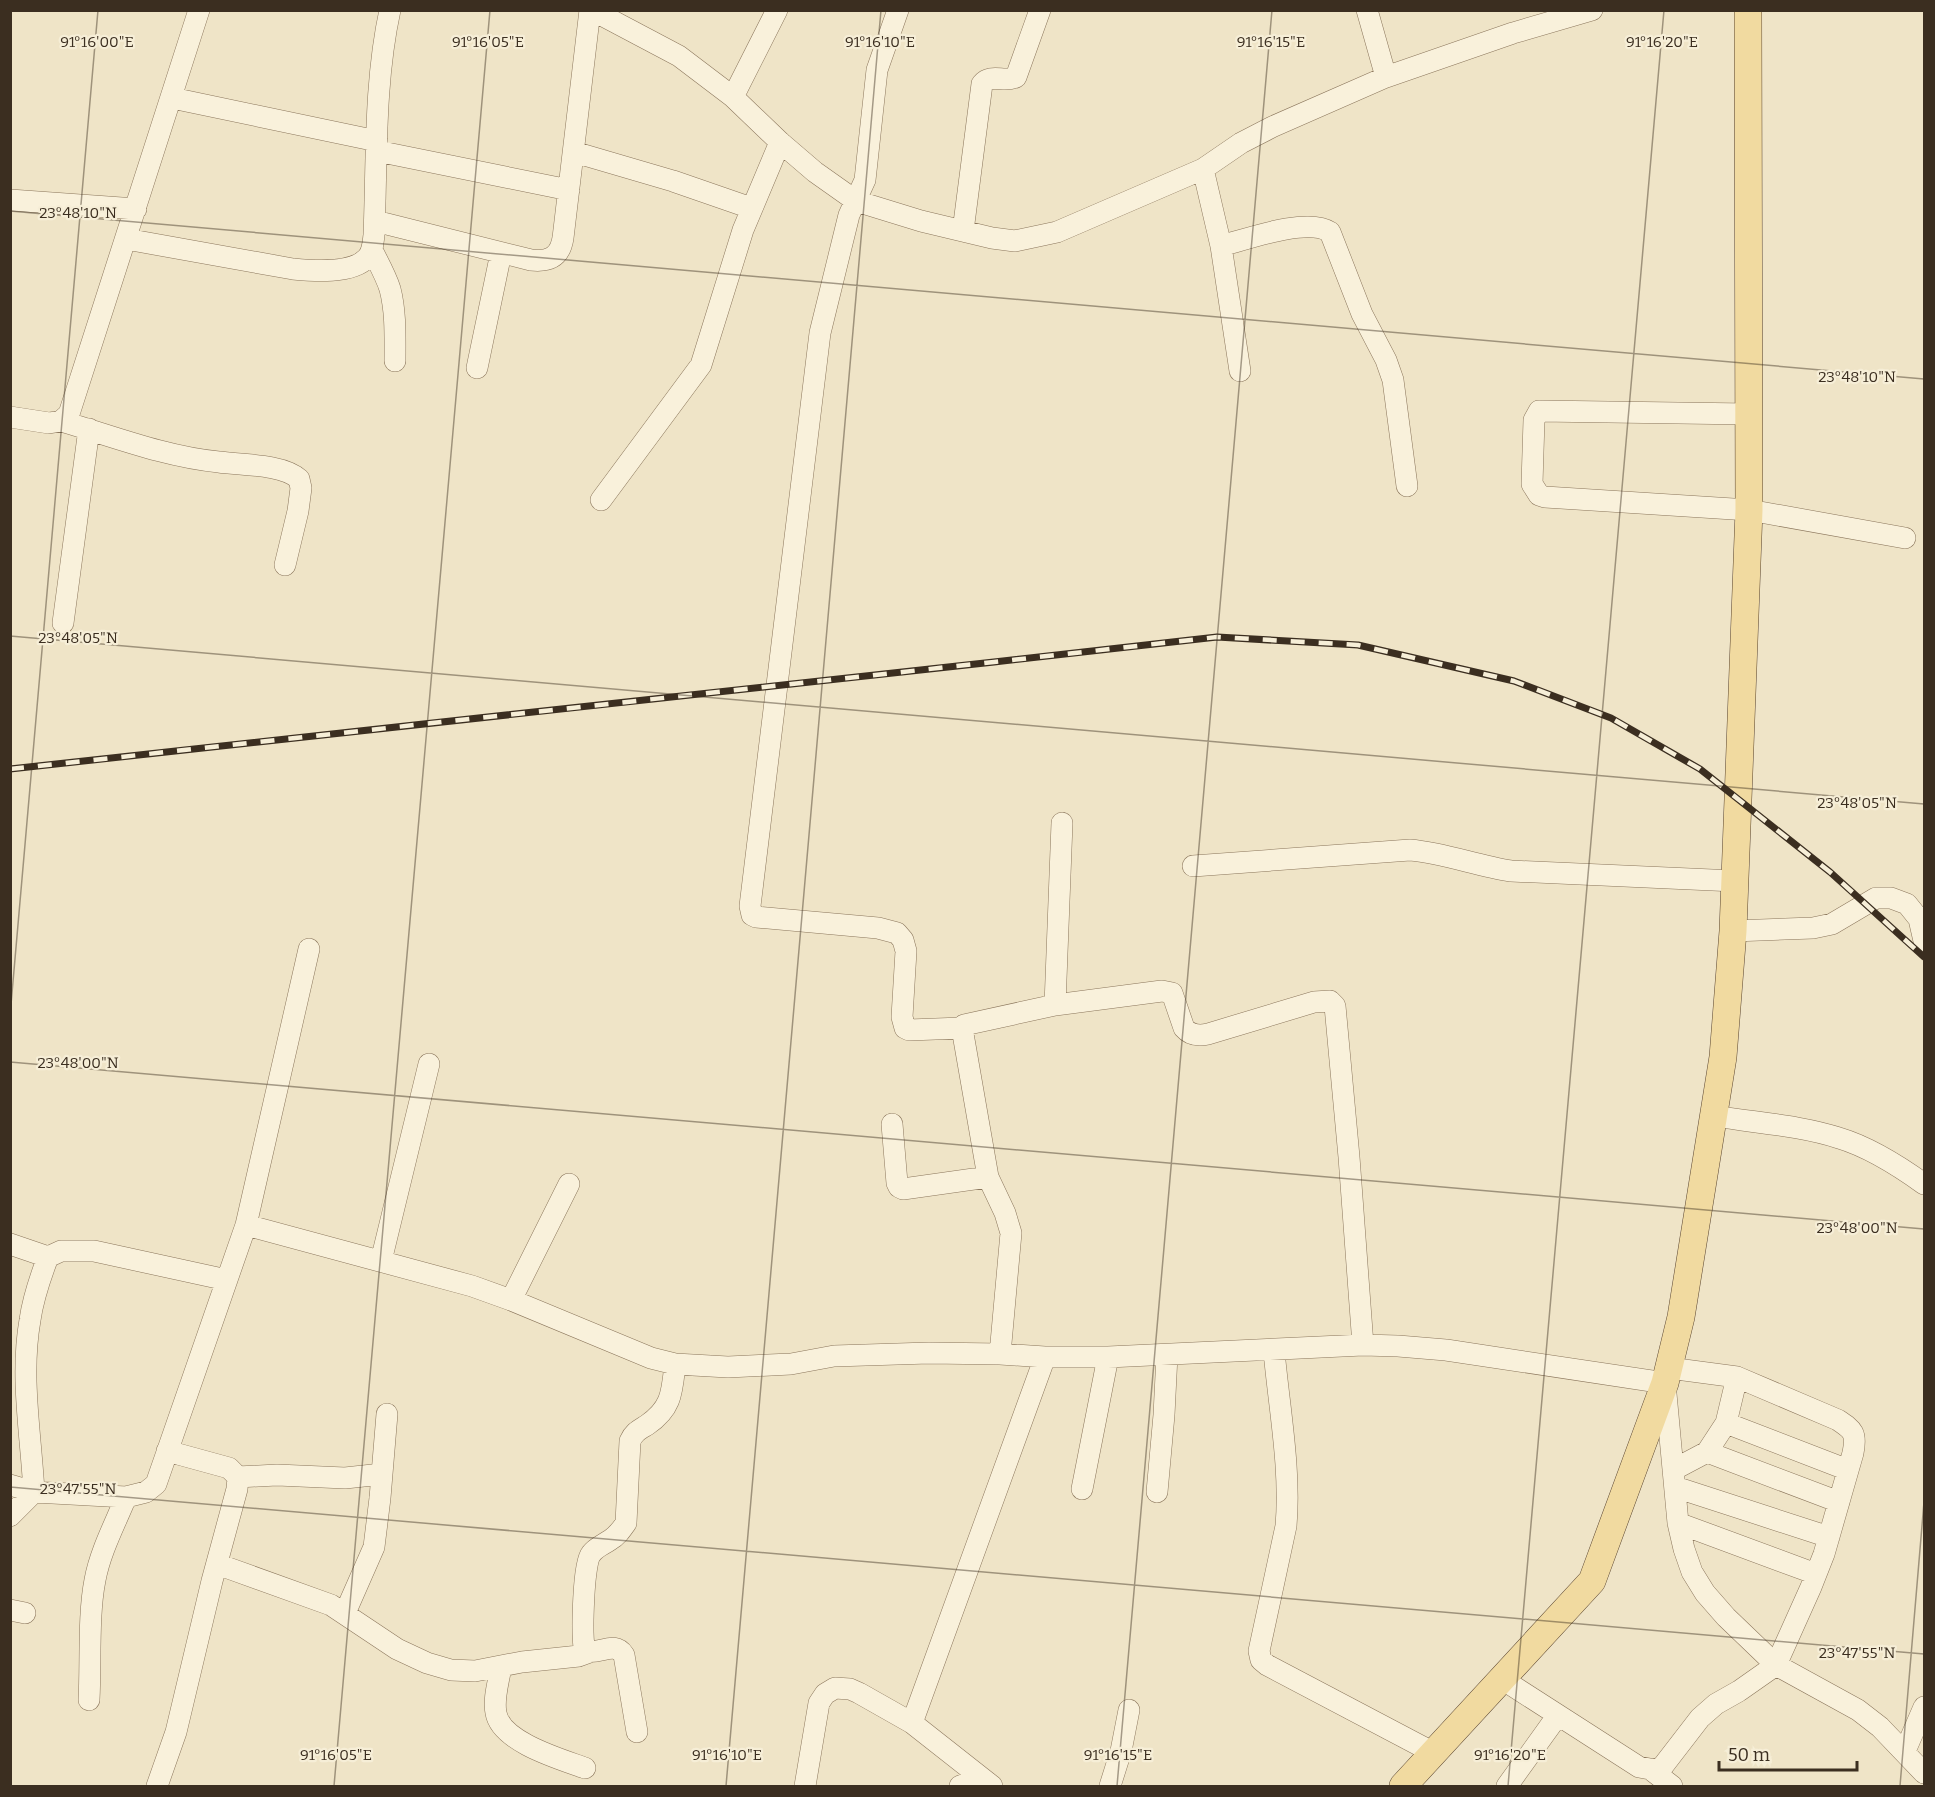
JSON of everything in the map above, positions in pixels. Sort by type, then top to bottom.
[{"type":"main road","points":[[1403,1786],[1592,1581],[1667,1376],[1682,1317],[1723,1057],[1736,881],[1749,510],[1748,10]]},
{"type":"street","points":[[61,421],[74,405],[199,10]]},
{"type":"street","points":[[126,240],[293,269],[318,271],[354,266],[367,258],[372,250],[375,221],[382,62],[390,10]]},
{"type":"street","points":[[375,221],[501,253],[542,261],[554,257],[561,248],[591,10],[625,15],[733,97],[815,172],[856,201],[921,221],[1007,241],[1036,238],[1057,232],[1203,169],[1241,143],[1272,127],[1386,77],[1514,33],[1592,10]]},
{"type":"street","points":[[733,97],[777,10]]},
{"type":"street","points":[[898,10],[877,70],[865,180],[849,215],[820,333],[752,879],[750,911],[756,917],[878,928],[897,933],[903,940],[906,951],[902,1017],[905,1028],[909,1030],[962,1028],[964,1025],[1055,1005],[1141,992],[1169,992],[1174,996],[1187,1032],[1202,1035],[1314,1002],[1326,1001],[1333,1004],[1336,1010],[1349,1157],[1363,1345]]},
{"type":"street","points":[[963,231],[982,84],[990,78],[1012,80],[1016,77],[1040,10]]},
{"type":"street","points":[[1367,10],[1386,77]]},
{"type":"street","points":[[172,98],[569,190]]},
{"type":"street","points":[[601,500],[701,364],[751,208],[780,142]]},
{"type":"street","points":[[574,152],[673,181],[751,208]]},
{"type":"street","points":[[1203,169],[1221,246],[1240,371]]},
{"type":"street","points":[[10,200],[136,209]]},
{"type":"street","points":[[1221,246],[1296,227],[1312,226],[1330,232],[1362,314],[1386,360],[1393,380],[1407,486]]},
{"type":"street","points":[[372,250],[389,286],[392,298],[395,361]]},
{"type":"street","points":[[477,368],[501,253]]},
{"type":"street","points":[[1748,414],[1539,411],[1534,420],[1532,484],[1539,495],[1545,497],[1749,510],[1905,538]]},
{"type":"street","points":[[10,417],[49,423],[61,421],[189,457],[293,473],[299,479],[300,496],[285,565]]},
{"type":"street","points":[[63,622],[89,429]]},
{"type":"street","points":[[1055,1005],[1062,823]]},
{"type":"street","points":[[1193,866],[1410,850],[1511,872],[1736,881]]},
{"type":"street","points":[[1733,931],[1813,928],[1833,924],[1876,898],[1891,898],[1907,904],[1918,919],[1924,941]]},
{"type":"street","points":[[10,1485],[34,1492],[126,1497],[146,1492],[156,1484],[246,1225],[309,949]]},
{"type":"street","points":[[962,1028],[988,1177],[1005,1213],[1011,1233],[1000,1354]]},
{"type":"street","points":[[381,1261],[429,1064]]},
{"type":"street","points":[[1714,1116],[1812,1131],[1840,1138],[1901,1168],[1924,1184]]},
{"type":"street","points":[[892,1124],[899,1187],[903,1189],[988,1177]]},
{"type":"street","points":[[511,1300],[569,1184]]},
{"type":"street","points":[[246,1225],[450,1279],[511,1300],[651,1358],[675,1364],[728,1367],[791,1364],[829,1356],[929,1353],[1108,1357],[1274,1351],[1363,1345],[1398,1346],[1667,1376],[1737,1377],[1838,1420],[1851,1429],[1855,1442],[1829,1537],[1816,1574],[1776,1665],[1716,1704],[1700,1718],[1663,1766],[1656,1770],[1639,1767],[1502,1679]]},
{"type":"street","points":[[10,1244],[48,1257],[61,1251],[94,1251],[227,1280]]},
{"type":"street","points":[[10,1516],[34,1492],[25,1384],[29,1321],[48,1257]]},
{"type":"street","points":[[1274,1351],[1287,1480],[1287,1514],[1259,1651],[1261,1660],[1434,1753]]},
{"type":"street","points":[[1157,1492],[1167,1355]]},
{"type":"street","points":[[912,1723],[1045,1357]]},
{"type":"street","points":[[1082,1489],[1108,1357]]},
{"type":"street","points":[[590,1652],[584,1647],[583,1638],[586,1569],[590,1555],[621,1532],[626,1523],[630,1441],[632,1435],[663,1412],[669,1403],[675,1364]]},
{"type":"street","points":[[1667,1376],[1678,1523],[1692,1572],[1705,1593],[1726,1617],[1776,1665],[1858,1710],[1880,1727],[1924,1773]]},
{"type":"street","points":[[1674,1478],[1707,1452],[1726,1423],[1737,1377]]},
{"type":"street","points":[[345,1613],[374,1547],[387,1414]]},
{"type":"street","points":[[1726,1423],[1848,1470]]},
{"type":"street","points":[[167,1451],[229,1468],[238,1477],[277,1475],[345,1478],[382,1474]]},
{"type":"street","points":[[1707,1452],[1839,1502]]},
{"type":"street","points":[[157,1786],[176,1732],[237,1489],[238,1477]]},
{"type":"street","points":[[1674,1478],[1829,1537]]},
{"type":"street","points":[[89,1700],[94,1580],[126,1497]]},
{"type":"street","points":[[1678,1523],[1816,1574]]},
{"type":"street","points":[[217,1563],[331,1605],[397,1649],[427,1663],[451,1670],[475,1671],[522,1662],[579,1656],[610,1647],[621,1651],[624,1655],[636,1732]]},
{"type":"street","points":[[501,1666],[495,1701],[500,1724],[518,1740],[585,1768]]},
{"type":"street","points":[[805,1786],[819,1702],[825,1694],[835,1688],[850,1689],[912,1723],[987,1782]]},
{"type":"street","points":[[1905,1751],[1924,1707]]},
{"type":"street","points":[[1110,1786],[1121,1751],[1129,1710]]},
{"type":"street","points":[[1507,1786],[1558,1714]]},
{"type":"street","points":[[1656,1770],[1654,1772],[1672,1786]]},
{"type":"street","points":[[960,1786],[987,1782]]},
{"type":"railway","points":[[10,769],[1217,637],[1358,645],[1514,681],[1611,718],[1700,769],[1830,872],[1924,957]]}]
